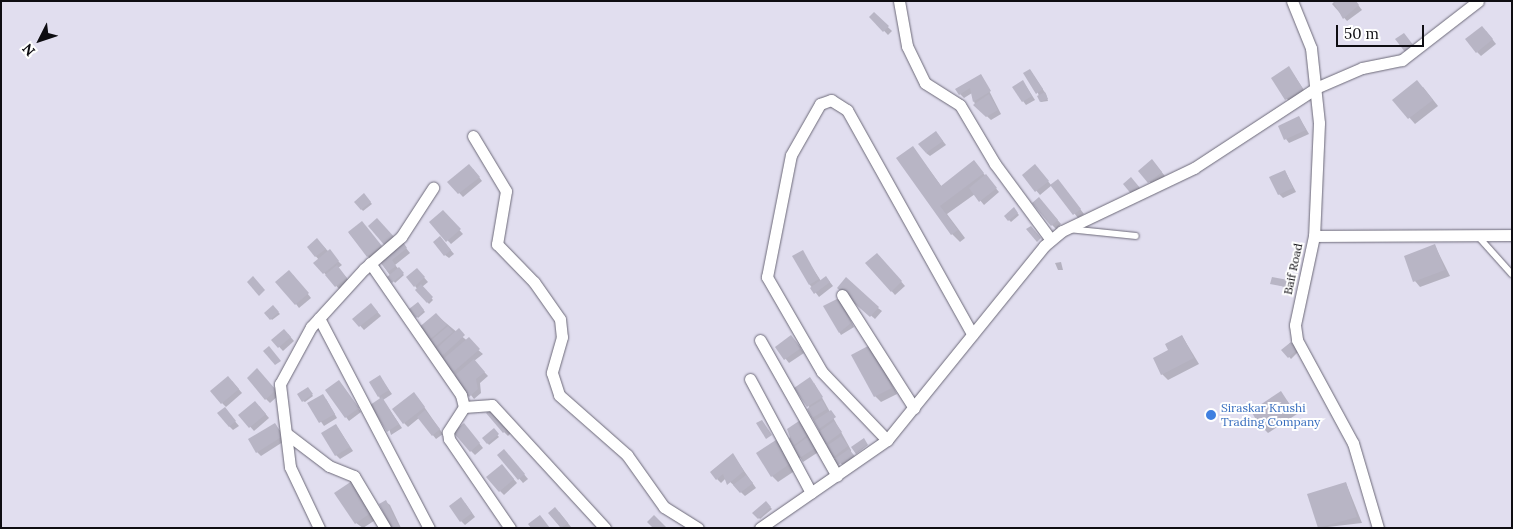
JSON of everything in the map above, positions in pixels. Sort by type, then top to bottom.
[{"type":"street","points":[[899,1],[905,41],[925,83],[960,105],[995,164],[1051,240]]},
{"type":"street","name":"Baif Road","points":[[1292,1],[1311,48],[1318,87],[1314,236],[1295,326],[1297,340],[1353,443],[1378,528]]},
{"type":"street","points":[[760,528],[887,440],[1051,240],[1067,228],[1194,168],[1318,87],[1362,68],[1402,60],[1478,1]]},
{"type":"street","points":[[887,440],[822,372],[767,277],[791,155],[820,104],[831,100],[846,110],[972,334]]},
{"type":"street","points":[[473,136],[506,191],[497,244],[534,282],[560,319],[562,337],[552,373],[559,395],[626,455],[664,507],[698,528]]},
{"type":"street","points":[[318,528],[290,467],[288,434],[280,384],[305,335],[370,263],[401,237],[433,188]]},
{"type":"street","points":[[1314,236],[1512,235]]},
{"type":"street","points":[[370,263],[461,395],[464,407],[448,432],[450,439],[510,528]]},
{"type":"street","points":[[842,295],[914,408]]},
{"type":"street","points":[[319,318],[429,528]]},
{"type":"street","points":[[760,340],[837,476]]},
{"type":"street","points":[[750,379],[811,493]]},
{"type":"street","points":[[464,407],[492,405],[605,528]]},
{"type":"street","points":[[288,434],[329,466],[354,476],[385,528]]},
{"type":"lane","points":[[1067,228],[1136,236]]},
{"type":"lane","points":[[1477,234],[1512,274]]},
{"type":"building","points":[[1333,1],[1356,1],[1359,5],[1343,19]]},
{"type":"building","points":[[874,12],[889,26],[883,32],[869,17]]},
{"type":"building","points":[[1482,26],[1493,39],[1476,53],[1465,39]]},
{"type":"building","points":[[1404,33],[1414,46],[1405,52],[1395,39]]},
{"type":"building","points":[[1289,66],[1303,89],[1285,100],[1271,78]]},
{"type":"building","points":[[1030,69],[1043,89],[1036,94],[1023,73]]},
{"type":"building","points":[[981,74],[991,91],[973,102],[970,88],[959,95],[955,89]]},
{"type":"building","points":[[1023,80],[1032,96],[1022,102],[1012,87]]},
{"type":"building","points":[[1417,80],[1433,100],[1408,119],[1392,100]]},
{"type":"building","points":[[1045,92],[1048,99],[1040,102],[1037,96]]},
{"type":"building","points":[[989,94],[998,110],[986,117],[973,105]]},
{"type":"building","points":[[1299,116],[1306,130],[1284,140],[1278,126]]},
{"type":"building","points":[[936,131],[943,141],[926,153],[918,144]]},
{"type":"building","points":[[913,146],[941,186],[974,160],[984,173],[940,206],[958,230],[951,235],[896,158]]},
{"type":"building","points":[[1152,159],[1162,172],[1148,183],[1138,171]]},
{"type":"building","points":[[469,164],[480,177],[458,194],[447,182]]},
{"type":"building","points":[[1035,164],[1049,181],[1035,192],[1022,175]]},
{"type":"building","points":[[1285,170],[1293,188],[1278,195],[1269,177]]},
{"type":"building","points":[[986,174],[997,188],[979,202],[969,188]]},
{"type":"building","points":[[1131,177],[1140,188],[1132,195],[1123,184]]},
{"type":"building","points":[[1058,179],[1081,209],[1073,215],[1050,185]]},
{"type":"building","points":[[364,193],[371,202],[361,210],[354,202]]},
{"type":"building","points":[[1039,197],[1058,220],[1051,226],[1032,203]]},
{"type":"building","points":[[1014,207],[1018,213],[1008,221],[1004,216]]},
{"type":"building","points":[[443,210],[461,229],[446,242],[429,222]]},
{"type":"building","points":[[377,218],[396,239],[386,247],[368,226]]},
{"type":"building","points":[[362,221],[382,246],[367,257],[348,232]]},
{"type":"building","points":[[1031,226],[1041,238],[1037,242],[1026,229]]},
{"type":"building","points":[[440,236],[451,250],[444,256],[433,242]]},
{"type":"building","points":[[317,238],[326,249],[315,257],[307,247]]},
{"type":"building","points":[[403,242],[407,248],[392,260],[396,266],[388,272],[379,261]]},
{"type":"building","points":[[1435,244],[1445,270],[1413,282],[1404,256]]},
{"type":"building","points":[[330,249],[339,261],[323,274],[313,263]]},
{"type":"building","points":[[803,250],[819,279],[809,285],[792,256]]},
{"type":"building","points":[[877,253],[902,281],[891,292],[865,263]]},
{"type":"building","points":[[337,265],[347,278],[335,287],[325,275]]},
{"type":"building","points":[[399,267],[404,273],[392,283],[387,277]]},
{"type":"building","points":[[417,268],[425,277],[414,287],[406,277]]},
{"type":"building","points":[[289,270],[309,293],[295,305],[275,282]]},
{"type":"building","points":[[253,276],[265,290],[259,296],[247,282]]},
{"type":"building","points":[[826,276],[830,282],[814,294],[810,288]]},
{"type":"building","points":[[846,277],[879,307],[870,317],[837,288]]},
{"type":"building","points":[[1272,277],[1288,280],[1286,287],[1270,284]]},
{"type":"building","points":[[421,284],[433,297],[427,303],[415,290]]},
{"type":"building","points":[[839,298],[851,323],[839,333],[823,306]]},
{"type":"building","points":[[418,302],[424,310],[416,318],[409,309]]},
{"type":"building","points":[[371,303],[378,312],[359,327],[352,319]]},
{"type":"building","points":[[273,305],[279,312],[270,320],[264,313]]},
{"type":"building","points":[[436,313],[447,325],[428,341],[417,329]]},
{"type":"building","points":[[448,326],[453,332],[434,348],[429,342]]},
{"type":"building","points":[[459,328],[465,335],[442,356],[436,349]]},
{"type":"building","points":[[284,329],[291,337],[278,348],[271,340]]},
{"type":"building","points":[[791,335],[801,348],[784,360],[775,347]]},
{"type":"building","points":[[1182,335],[1194,358],[1161,375],[1153,358],[1168,350],[1165,344]]},
{"type":"building","points":[[469,337],[480,349],[452,373],[442,360]]},
{"type":"building","points":[[1291,342],[1298,349],[1288,358],[1281,350]]},
{"type":"building","points":[[870,345],[892,388],[874,397],[851,355]]},
{"type":"building","points":[[269,346],[281,361],[275,365],[263,351]]},
{"type":"building","points":[[474,359],[485,372],[476,379],[478,389],[469,397],[453,377]]},
{"type":"building","points":[[257,368],[276,390],[265,400],[247,378]]},
{"type":"building","points":[[380,375],[389,390],[378,397],[369,382]]},
{"type":"building","points":[[228,376],[239,389],[221,404],[210,391]]},
{"type":"building","points":[[810,377],[823,397],[807,407],[794,388]]},
{"type":"building","points":[[339,380],[359,408],[345,418],[325,390]]},
{"type":"building","points":[[308,387],[313,394],[302,402],[297,394]]},
{"type":"building","points":[[1281,391],[1292,408],[1261,428],[1251,411]]},
{"type":"building","points":[[414,392],[425,407],[403,424],[392,409]]},
{"type":"building","points":[[323,394],[335,414],[319,423],[307,403]]},
{"type":"building","points":[[382,397],[399,424],[387,432],[370,405]]},
{"type":"building","points":[[822,400],[827,409],[812,418],[807,409]]},
{"type":"building","points":[[255,401],[266,414],[249,428],[238,415]]},
{"type":"building","points":[[225,407],[236,421],[229,427],[217,413]]},
{"type":"building","points":[[492,408],[509,428],[503,433],[486,413]]},
{"type":"building","points":[[425,410],[440,429],[432,436],[417,417]]},
{"type":"building","points":[[831,410],[836,417],[819,429],[814,421]]},
{"type":"building","points":[[762,420],[772,435],[766,439],[756,423]]},
{"type":"building","points":[[799,421],[809,434],[793,446],[787,429]]},
{"type":"building","points":[[834,421],[842,432],[824,445],[816,434]]},
{"type":"building","points":[[275,423],[283,436],[256,453],[248,439]]},
{"type":"building","points":[[464,423],[480,443],[470,452],[453,432]]},
{"type":"building","points":[[336,424],[350,447],[335,456],[321,433]]},
{"type":"building","points":[[494,428],[499,434],[487,444],[482,438]]},
{"type":"building","points":[[809,436],[817,447],[798,459],[791,449]]},
{"type":"building","points":[[841,436],[848,446],[832,458],[824,448]]},
{"type":"building","points":[[864,438],[868,445],[856,454],[851,447]]},
{"type":"building","points":[[776,440],[791,463],[771,477],[756,453]]},
{"type":"building","points":[[504,449],[525,474],[518,480],[497,455]]},
{"type":"building","points":[[849,449],[857,459],[845,468],[841,463],[837,466],[833,460]]},
{"type":"building","points":[[733,453],[744,471],[727,485],[723,474],[716,480],[710,472]]},
{"type":"building","points":[[502,464],[514,479],[499,492],[486,477]]},
{"type":"building","points":[[746,475],[753,483],[740,493],[733,485]]},
{"type":"building","points":[[352,481],[372,512],[355,524],[334,493]]},
{"type":"building","points":[[1346,482],[1357,517],[1318,528],[1307,494]]},
{"type":"building","points":[[461,497],[472,513],[460,522],[449,506]]},
{"type":"building","points":[[386,500],[400,528],[391,528],[379,504]]},
{"type":"building","points":[[766,501],[771,507],[758,519],[752,513]]},
{"type":"building","points":[[555,507],[568,523],[561,528],[548,513]]},
{"type":"building","points":[[540,515],[550,528],[531,528],[528,524]]},
{"type":"building","points":[[654,515],[667,528],[653,528],[647,522]]},
{"type":"place","name":"Siraskar Krushi Trading Company","points":[[1211,415]]}]
